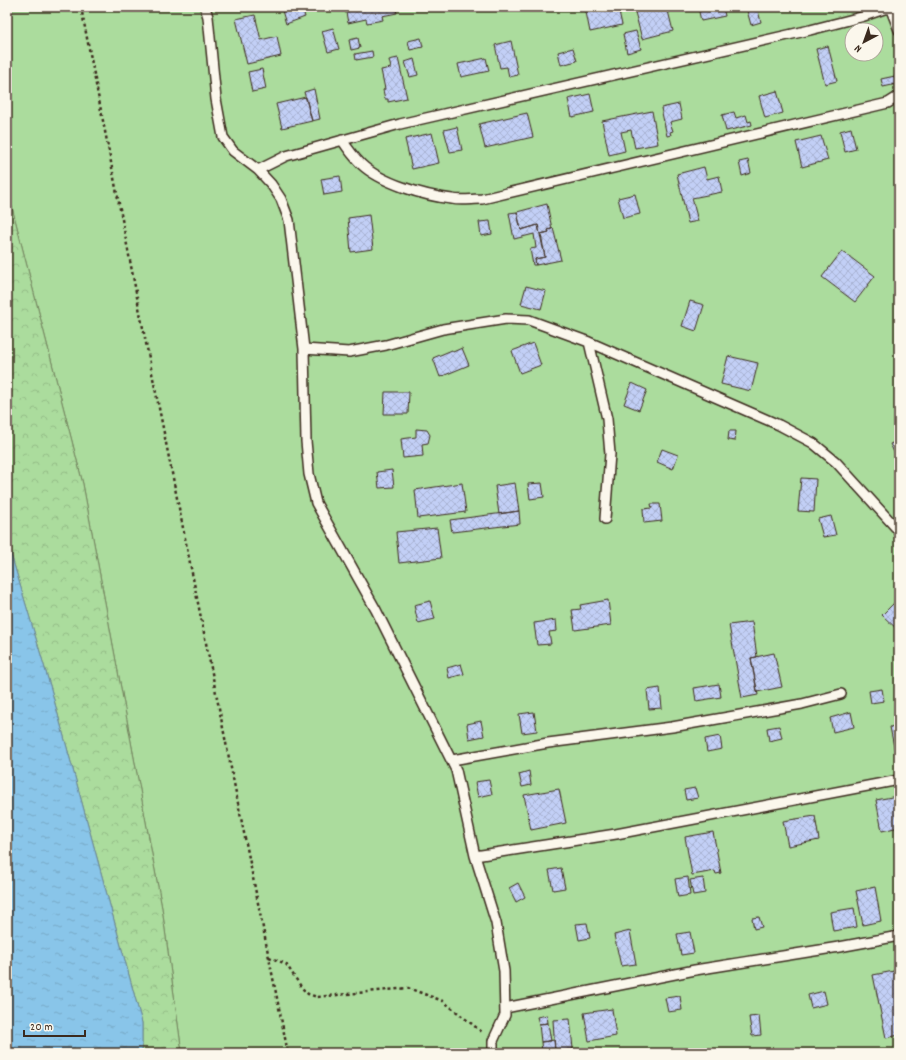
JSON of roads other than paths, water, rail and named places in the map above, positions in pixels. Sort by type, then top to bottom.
[{"type":"lane","points":[[205,7],[208,17],[216,99],[223,138],[233,151],[258,170],[271,184],[281,199],[289,220],[304,349],[306,441],[309,474],[316,503],[376,610],[456,770],[475,856],[496,923],[504,971],[505,1015],[493,1041],[493,1053]]},
{"type":"lane","points":[[258,170],[286,156],[408,122],[810,30],[861,17],[890,7],[899,30]]},
{"type":"lane","points":[[342,140],[362,165],[375,174],[402,186],[427,195],[453,200],[482,199],[795,126],[888,103],[899,96]]},
{"type":"lane","points":[[304,349],[349,352],[386,345],[443,330],[506,319],[530,320],[589,342],[779,425],[813,443],[836,462],[899,531]]},
{"type":"lane","points":[[589,342],[607,419],[610,454],[605,519]]},
{"type":"lane","points":[[452,760],[548,743],[672,727],[802,704],[842,694]]},
{"type":"lane","points":[[475,856],[616,834],[899,780]]},
{"type":"lane","points":[[505,1008],[695,970],[899,936]]},
{"type":"water","points":[[7,541],[51,689],[142,1023],[142,1053],[7,1053]]}]
